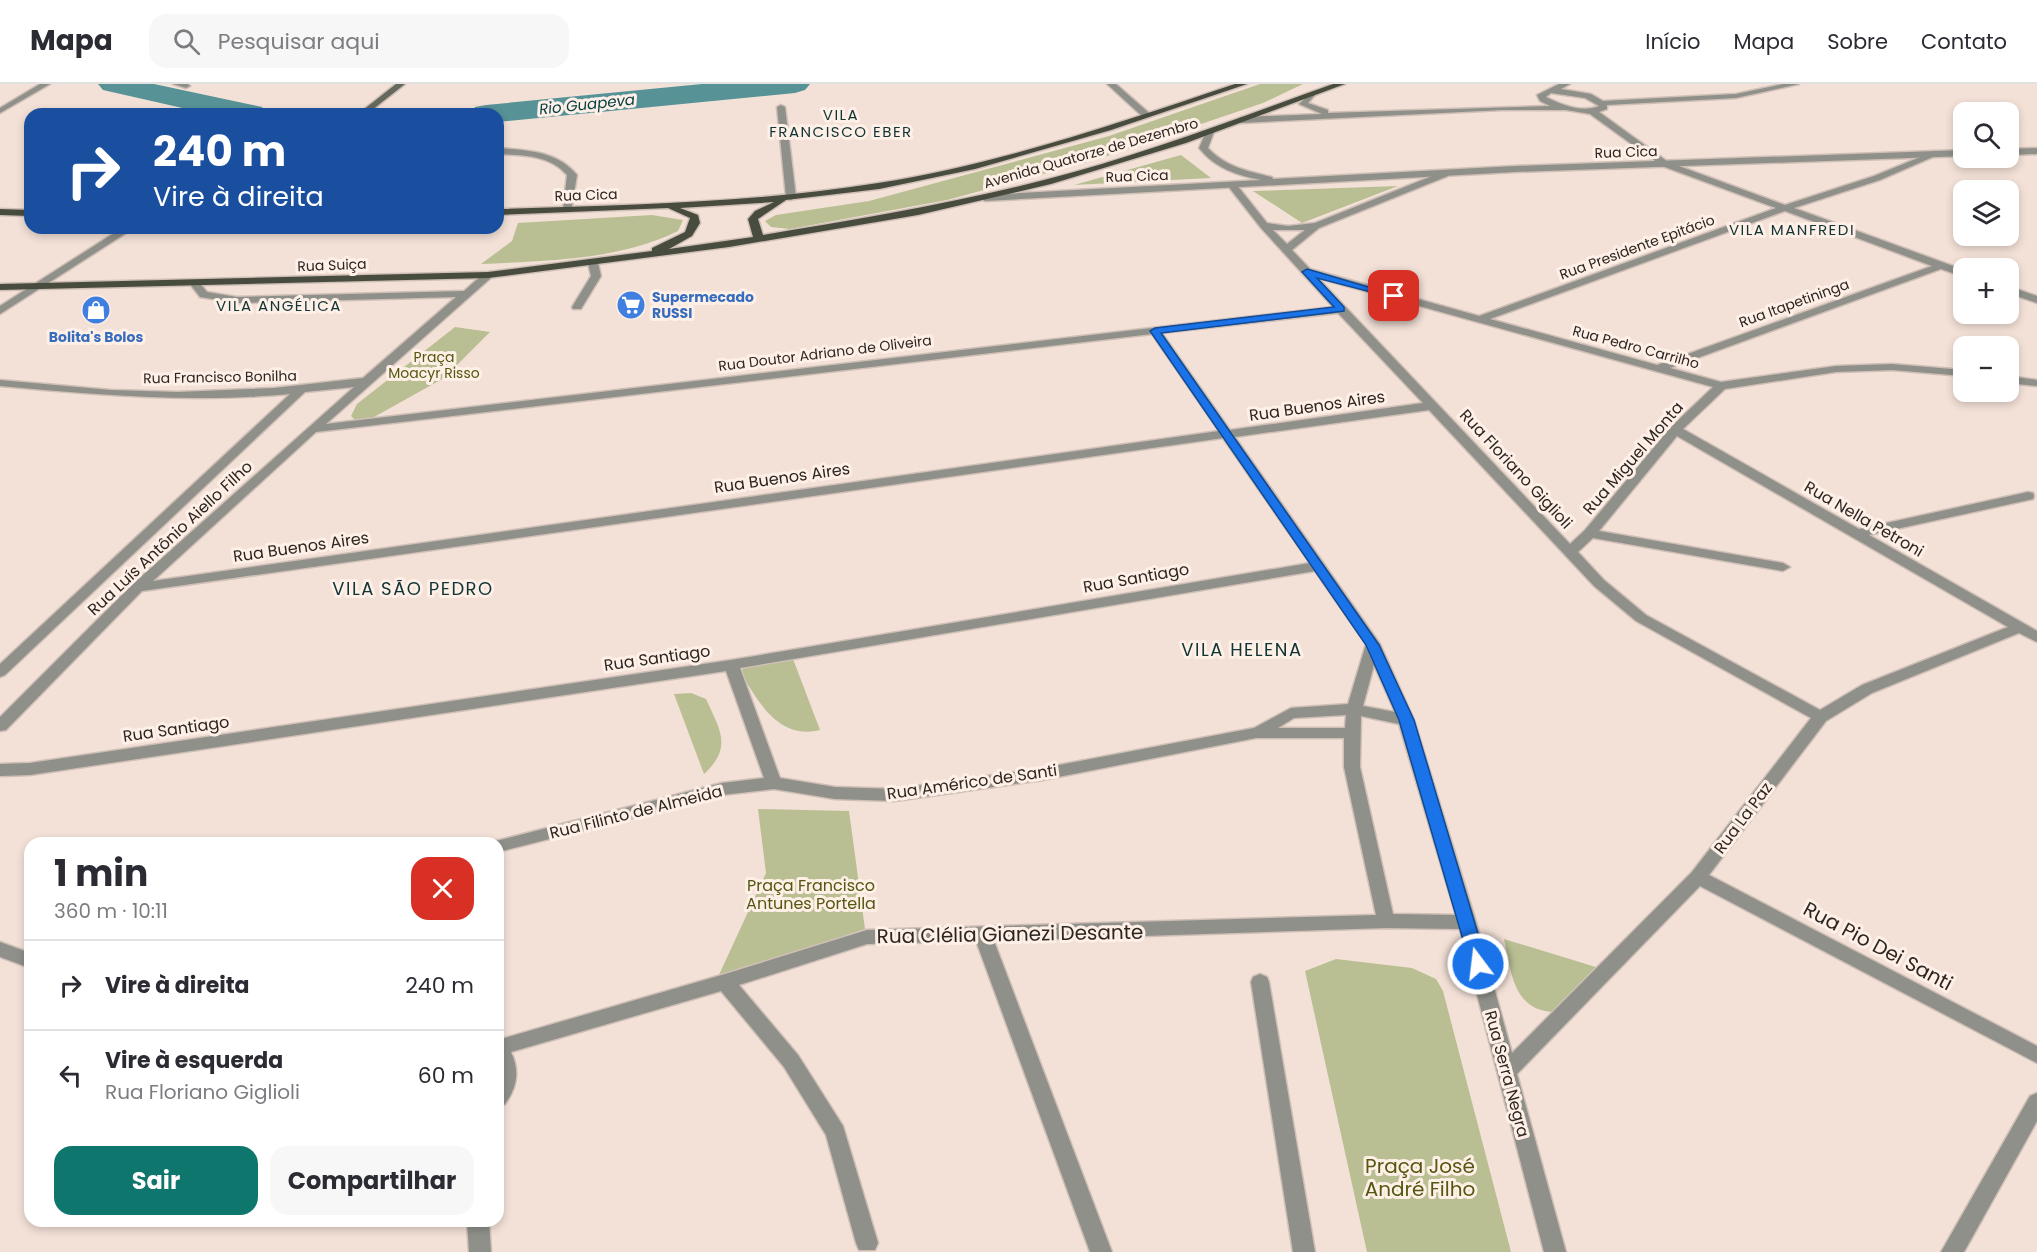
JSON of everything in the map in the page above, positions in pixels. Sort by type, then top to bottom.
[{"type":"main road","points":[[370,108],[401,84]]},
{"type":"main road","name":"Avenida Quatorze de Dezembro","points":[[675,205],[790,197],[879,186],[964,169],[1028,153],[1243,84]]},
{"type":"main road","points":[[1311,94],[1320,84]]},
{"type":"main road","name":"Avenida Quatorze de Dezembro","points":[[664,254],[985,198],[1048,182],[1210,132],[1341,84]]},
{"type":"main road","points":[[759,239],[753,219],[758,213],[790,197]]},
{"type":"main road","name":"Rua Cica","points":[[504,213],[675,205]]},
{"type":"main road","points":[[637,257],[665,247],[694,229],[695,217],[659,206]]},
{"type":"main road","points":[[0,212],[24,213]]},
{"type":"main road","name":"Rua Suiça","points":[[0,287],[489,275],[664,254]]},
{"type":"street","points":[[2,109],[46,84]]},
{"type":"street","points":[[1111,84],[1146,115]]},
{"type":"street","points":[[1502,108],[1566,84]]},
{"type":"street","points":[[1576,94],[1577,84]]},
{"type":"street","points":[[1551,91],[1576,94],[1604,104],[1736,96],[1795,84]]},
{"type":"street","points":[[1311,94],[1303,101],[1306,107],[1345,115]]},
{"type":"street","points":[[1541,95],[1551,103],[1565,108]]},
{"type":"street","points":[[1241,120],[1502,108],[1565,108],[1592,111],[1601,110],[1604,104]]},
{"type":"street","points":[[780,107],[790,197]]},
{"type":"street","points":[[1592,111],[1665,164],[1953,270]]},
{"type":"street","name":"Rua Cica","points":[[1210,132],[1203,148],[1222,167],[1290,182]]},
{"type":"street","points":[[2019,152],[2035,152]]},
{"type":"street","points":[[504,153],[541,156],[564,164],[572,175],[568,210]]},
{"type":"street","name":"Rua Presidente Epitácio","points":[[1480,319],[1785,208],[1877,178],[1938,153]]},
{"type":"street","name":"Rua Cica","points":[[985,198],[1445,174],[1953,153]]},
{"type":"street","points":[[1264,226],[1288,229],[1316,226],[1445,174]]},
{"type":"street","name":"Rua Floriano Giglioli","points":[[1233,186],[1264,226],[1599,583],[1641,618],[1820,717]]},
{"type":"street","points":[[1287,249],[1316,226]]},
{"type":"street","points":[[0,311],[42,287],[120,234]]},
{"type":"street","points":[[578,307],[596,276],[593,263]]},
{"type":"street","name":"Rua Itapetininga","points":[[1657,369],[1941,266]]},
{"type":"street","name":"Rua Pedro Carrilho","points":[[1307,272],[1721,386],[1836,369],[1892,367],[1953,372]]},
{"type":"street","name":"Rua Luís Antônio Aiello Filho","points":[[0,726],[138,587],[489,275]]},
{"type":"street","points":[[195,284],[204,295],[237,300],[467,294]]},
{"type":"street","points":[[2019,294],[2037,300]]},
{"type":"street","name":"Rua Doutor Adriano de Oliveira","points":[[314,429],[1341,309]]},
{"type":"street","name":"Rua Serra Negra","points":[[1155,331],[1373,645],[1406,720],[1467,922],[1555,1252]]},
{"type":"street","name":"Rua Francisco Bonilha","points":[[0,383],[179,396],[300,391],[370,381]]},
{"type":"street","points":[[2019,381],[2037,383]]},
{"type":"street","name":"Rua Miguel Monta","points":[[1570,552],[1590,533],[1676,430],[1721,386]]},
{"type":"street","points":[[0,672],[300,391]]},
{"type":"street","name":"Rua Buenos Aires","points":[[138,587],[710,505],[1431,406]]},
{"type":"street","name":"Rua Nella Petroni","points":[[1676,430],[2037,637]]},
{"type":"street","points":[[1856,534],[2028,496]]},
{"type":"street","points":[[1590,533],[1783,567]]},
{"type":"street","name":"Rua Santiago","points":[[0,770],[30,769],[730,665],[1317,566]]},
{"type":"street","name":"Rua La Paz","points":[[1507,1071],[1698,877],[1820,717],[1867,689],[2020,627]]},
{"type":"street","points":[[1373,645],[1353,709],[1352,767],[1386,921]]},
{"type":"street","points":[[730,665],[774,783]]},
{"type":"street","points":[[1256,733],[1291,713],[1353,709],[1406,720]]},
{"type":"street","points":[[1256,733],[1352,733]]},
{"type":"street","name":"Rua Américo de Santi","points":[[774,783],[835,793],[895,795],[1043,774],[1256,733]]},
{"type":"street","name":"Rua Filinto de Almeida","points":[[504,844],[722,789],[774,783]]},
{"type":"street","name":"Rua Pio Dei Santi","points":[[1698,877],[2037,1055]]},
{"type":"street","name":"Rua Clélia Gianezi Desante","points":[[504,1046],[725,982],[867,937],[1386,921],[1467,922]]},
{"type":"street","points":[[984,935],[1101,1252]]},
{"type":"street","points":[[0,948],[24,958]]},
{"type":"street","points":[[725,982],[791,1060],[836,1132],[867,1243]]},
{"type":"street","points":[[1260,982],[1304,1252]]},
{"type":"street","points":[[504,1058],[508,1074],[504,1089]]},
{"type":"street","points":[[1952,1252],[2037,1102]]},
{"type":"street","points":[[478,1227],[480,1252]]},
{"type":"green space","points":[[1260,84],[1303,84],[1263,103],[1095,160],[947,200],[790,229],[771,227],[765,221],[776,215],[869,201],[1109,136]]},
{"type":"green space","points":[[1181,155],[1211,178],[1074,185]]},
{"type":"green space","points":[[1398,186],[1302,223],[1253,191],[1254,191]]},
{"type":"green space","points":[[652,215],[683,220],[678,231],[632,248],[557,260],[481,264],[512,241],[518,223]]},
{"type":"green space","name":"Praça Moacyr Risso","points":[[455,327],[490,332],[444,378],[367,421],[355,420],[351,416],[357,404]]},
{"type":"green space","points":[[793,659],[820,730],[806,732],[793,730],[782,724],[763,707],[741,673],[744,666]]},
{"type":"green space","points":[[691,693],[706,699],[721,738],[719,755],[704,774],[674,694]]},
{"type":"green space","name":"Praça Francisco Antunes Portella","points":[[758,809],[849,811],[865,929],[718,977],[766,873]]},
{"type":"green space","points":[[1504,939],[1599,968],[1553,1012],[1540,1010],[1529,1004],[1516,987]]},
{"type":"green space","name":"Praça José André Filho","points":[[1336,959],[1412,968],[1436,979],[1443,991],[1511,1252],[1367,1252],[1305,971]]},
{"type":"waterway","name":"Rio Guapeva","points":[[113,84],[223,108]]},
{"type":"waterway","name":"Rio Guapeva","points":[[504,112],[795,84]]},
{"type":"place","name":"Supermecado RUSSI","points":[[631,305]]},
{"type":"place","name":"Bolita's Bolos","points":[[96,310]]},
{"type":"district","name":"VILA FRANCISCO EBER","points":[[841,122]]},
{"type":"district","name":"VILA MANFREDI","points":[[1792,229]]},
{"type":"district","name":"VILA ANGÉLICA","points":[[279,305]]},
{"type":"district","name":"VILA SÃO PEDRO","points":[[413,588]]},
{"type":"district","name":"VILA HELENA","points":[[1242,649]]},
{"type":"route","points":[[1394,296],[1307,272],[1341,309],[1155,331],[1373,645],[1406,720],[1478,964]]}]
